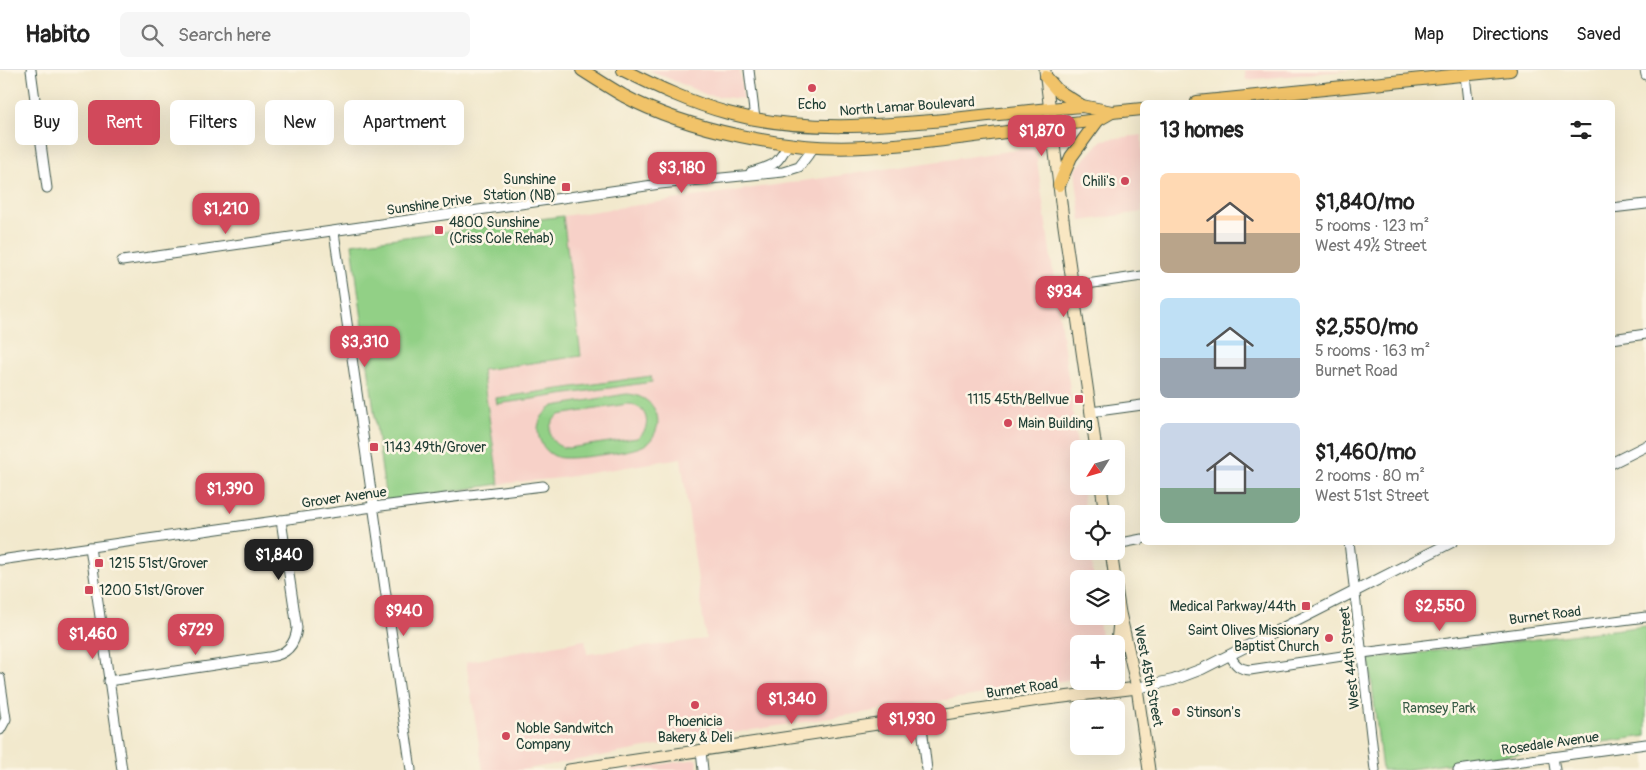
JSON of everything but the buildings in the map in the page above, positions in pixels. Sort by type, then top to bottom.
[{"type":"main road","name":"North Lamar Boulevard","points":[[582,70],[626,96],[700,126],[788,144],[862,148],[1098,120],[1112,112]]},
{"type":"main road","name":"North Lamar Boulevard","points":[[623,70],[671,94],[728,114],[753,116],[815,127],[891,125],[1082,106],[1112,112],[1140,108]]},
{"type":"main road","points":[[1242,100],[1287,98],[1510,70]]},
{"type":"main road","points":[[1046,74],[1057,90],[1082,106]]},
{"type":"main road","points":[[1046,74],[1059,185],[1095,440]]},
{"type":"main road","points":[[648,106],[658,88]]},
{"type":"main road","points":[[1059,185],[1071,157],[1098,120]]},
{"type":"main road","points":[[788,144],[798,135],[815,127]]},
{"type":"main road","name":"West 45th Street","points":[[1123,625],[1137,688],[1149,770]]},
{"type":"main road","name":"Burnet Road","points":[[569,770],[1082,694],[1137,688]]},
{"type":"main road","points":[[1082,694],[1087,690]]},
{"type":"street","points":[[31,70],[47,188]]},
{"type":"street","points":[[749,70],[753,116]]},
{"type":"street","points":[[1645,70],[1646,75]]},
{"type":"street","points":[[1465,75],[1468,100]]},
{"type":"street","name":"Sunshine Drive","points":[[741,176],[775,164],[779,161],[788,144]]},
{"type":"street","name":"Sunshine Drive","points":[[122,261],[660,184],[765,175],[794,170],[803,163],[815,146]]},
{"type":"street","points":[[1615,208],[1646,204]]},
{"type":"street","points":[[334,232],[411,770]]},
{"type":"street","points":[[1073,286],[1140,276]]},
{"type":"street","points":[[1615,339],[1646,334]]},
{"type":"street","points":[[1090,412],[1140,405]]},
{"type":"street","points":[[1615,462],[1646,446]]},
{"type":"street","name":"Grover Avenue","points":[[0,560],[373,507],[544,486]]},
{"type":"street","points":[[108,681],[282,654],[291,645],[296,634],[297,622],[281,520]]},
{"type":"street","points":[[1125,542],[1140,539]]},
{"type":"street","name":"West 44th Street","points":[[1349,545],[1376,770]]},
{"type":"street","points":[[1230,655],[1446,545]]},
{"type":"street","points":[[90,547],[122,770]]},
{"type":"street","name":"Burnet Road","points":[[1137,688],[1188,676],[1230,655],[1235,664],[1241,669],[1250,670],[1362,653],[1646,617]]},
{"type":"street","points":[[0,678],[6,719],[0,730]]},
{"type":"street","points":[[921,718],[927,770]]},
{"type":"street","name":"Rosedale Avenue","points":[[1458,770],[1646,744]]},
{"type":"street","points":[[701,751],[703,770]]},
{"type":"street","points":[[1553,757],[1555,770]]},
{"type":"shaded area","points":[[649,70],[740,70],[743,99],[707,95]]},
{"type":"shaded area","points":[[1245,70],[1351,70],[1246,80]]},
{"type":"shaded area","points":[[1140,135],[1140,212],[1081,221],[1075,170],[1102,140]]},
{"type":"shaded area","points":[[1035,147],[1076,440],[1070,440],[1070,495],[1083,495],[1084,505],[1070,505],[1070,560],[1091,560],[1093,570],[1070,570],[1070,625],[1099,625],[1101,635],[1070,635],[1070,680],[719,735],[522,770],[483,770],[466,662],[585,640],[587,654],[706,639],[681,458],[560,478],[499,484],[482,370],[581,356],[563,216]]},
{"type":"shaded area","points":[[696,759],[698,770],[624,770]]},
{"type":"green space","points":[[563,216],[581,356],[482,370],[499,484],[386,501],[352,244]]},
{"type":"green space","points":[[651,376],[652,382],[497,404],[496,398]]},
{"type":"green space","points":[[626,394],[634,395],[648,401],[653,407],[658,420],[657,427],[653,437],[648,442],[634,449],[585,457],[557,457],[549,453],[543,446],[539,439],[538,430],[539,422],[543,416],[554,406]],"holes":[[[627,404],[634,405],[643,412],[647,423],[642,434],[637,438],[568,448],[556,444],[550,435],[551,425],[559,415]]]},
{"type":"green space","name":"Ramsey Park","points":[[1646,626],[1646,736],[1404,770],[1382,770],[1369,659]]},
{"type":"place","name":"Echo","points":[[812,88]]},
{"type":"place","name":"Chili's","points":[[1125,181]]},
{"type":"place","name":"Sunshine Station (NB)","points":[[566,187]]},
{"type":"place","name":"4800 Sunshine (Criss Cole Rehab)","points":[[439,230]]},
{"type":"place","name":"1115 45th/Bellvue","points":[[1079,399]]},
{"type":"place","name":"Main Building","points":[[1008,423]]},
{"type":"place","name":"1143 49th/Grover","points":[[374,447]]},
{"type":"place","name":"1215 51st/Grover","points":[[99,563]]},
{"type":"place","name":"1200 51st/Grover","points":[[89,590]]},
{"type":"place","name":"Medical Parkway/44th","points":[[1306,606]]},
{"type":"place","name":"Saint Olives Missionary Baptist Church","points":[[1329,638]]},
{"type":"place","name":"Phoenicia Bakery & Deli","points":[[695,705]]},
{"type":"place","name":"Stinson's","points":[[1176,712]]},
{"type":"place","name":"Noble Sandwitch Company","points":[[506,736]]}]
